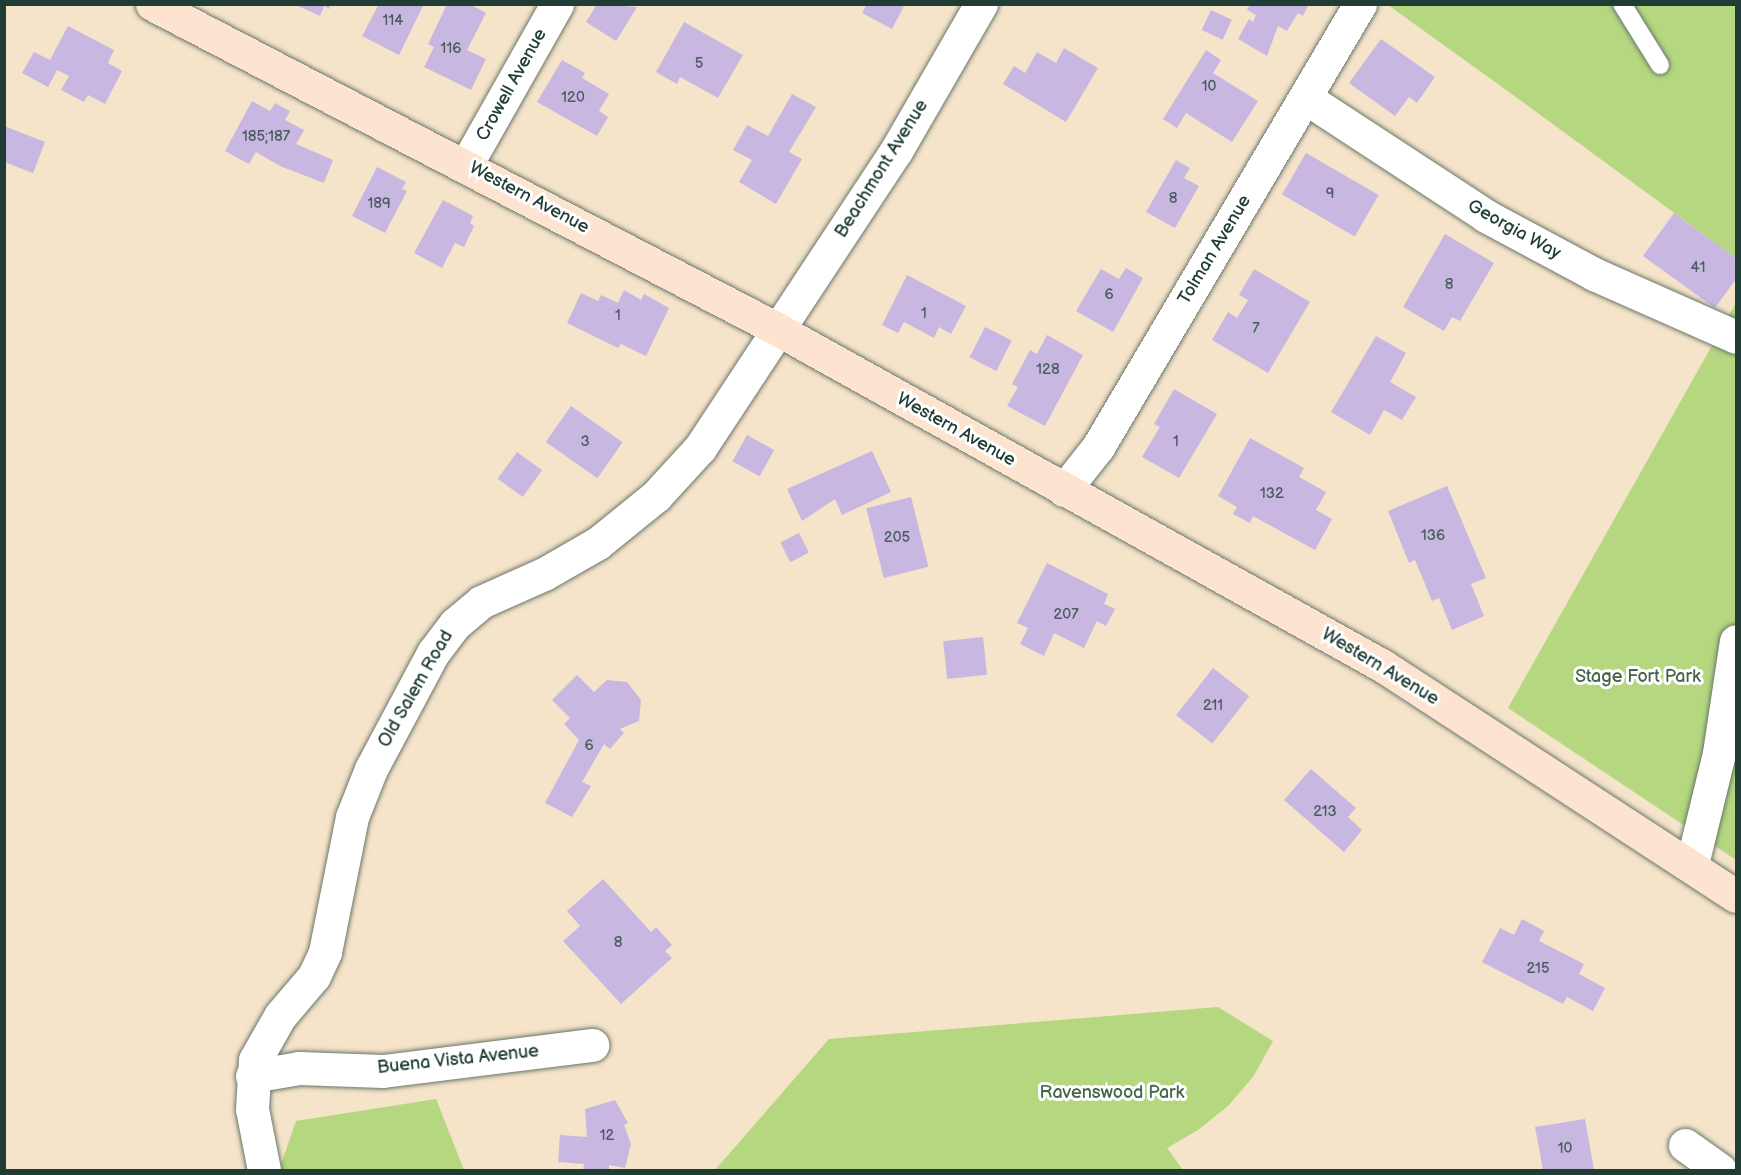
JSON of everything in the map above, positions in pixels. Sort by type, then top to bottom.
[{"type":"main road","name":"Western Avenue","points":[[152,4],[466,165],[777,329],[1383,666],[1692,864],[1737,896]]},
{"type":"street","name":"Crowell Avenue","points":[[466,165],[557,4]]},
{"type":"street","name":"Beachmont Avenue","points":[[777,329],[896,151],[981,4]]},
{"type":"street","name":"Tolman Avenue","points":[[1064,490],[1098,447],[1360,4]]},
{"type":"street","name":"Georgia Way","points":[[1306,98],[1486,216],[1594,274],[1737,337]]},
{"type":"street","name":"Old Salem Road","points":[[264,1170],[252,1109],[252,1076],[255,1060],[280,1016],[301,995],[321,960],[352,817],[371,769],[433,653],[455,624],[481,602],[544,573],[598,543],[656,496],[700,448],[733,402],[777,329]]},
{"type":"street","points":[[1692,864],[1719,753],[1737,641]]},
{"type":"street","name":"Buena Vista Avenue","points":[[252,1076],[299,1068],[383,1071],[592,1045]]},
{"type":"street","points":[[1685,1145],[1720,1170]]},
{"type":"lane","points":[[1622,4],[1660,65]]},
{"type":"green space","points":[[1388,5],[1736,5],[1736,258],[1502,87]]},
{"type":"green space","name":"Stage Fort Park","points":[[1736,303],[1736,860],[1508,708]]},
{"type":"green space","name":"Ravenswood Park","points":[[1218,1007],[1273,1041],[1253,1077],[1228,1106],[1198,1130],[1167,1148],[1183,1170],[715,1170],[829,1039]]},
{"type":"green space","points":[[436,1099],[464,1170],[279,1170],[296,1121]]},
{"type":"building","points":[[294,4],[331,4],[329,9],[324,6],[320,16]]},
{"type":"building","points":[[379,4],[423,6],[399,55],[362,36]]},
{"type":"building","points":[[447,4],[469,4],[486,13],[467,50],[486,59],[471,90],[424,67],[434,47],[428,44]]},
{"type":"building","points":[[597,4],[637,7],[616,41],[586,22]]},
{"type":"building","points":[[867,4],[905,4],[892,29],[862,13]]},
{"type":"building","points":[[1250,4],[1309,4],[1303,16],[1298,13],[1287,31],[1278,26],[1267,56],[1238,39],[1249,19],[1253,22],[1256,15],[1247,10]]},
{"type":"building","points":[[1211,10],[1232,20],[1223,40],[1202,30]]},
{"type":"building","points":[[684,22],[743,55],[718,98],[680,77],[677,84],[656,72]]},
{"type":"building","points":[[68,26],[114,50],[108,63],[122,71],[105,104],[88,95],[84,102],[61,90],[69,76],[57,70],[48,87],[22,73],[34,52],[50,60]]},
{"type":"building","points":[[1381,39],[1435,77],[1417,103],[1409,97],[1395,116],[1349,83]]},
{"type":"building","points":[[1064,48],[1098,68],[1066,122],[1003,84],[1014,66],[1025,73],[1037,52],[1056,63]]},
{"type":"building","points":[[1206,50],[1221,60],[1213,73],[1258,101],[1232,142],[1186,113],[1177,128],[1163,119]]},
{"type":"building","points":[[562,60],[585,73],[582,78],[609,94],[599,111],[608,117],[597,136],[537,102]]},
{"type":"building","points":[[792,94],[816,107],[789,152],[802,159],[776,204],[739,182],[752,160],[733,150],[747,125],[768,136]]},
{"type":"building","points":[[252,101],[270,111],[275,103],[290,111],[285,120],[304,130],[296,144],[333,160],[324,183],[280,166],[256,152],[249,164],[225,151]]},
{"type":"building","points":[[4,126],[45,142],[33,173],[4,162]]},
{"type":"building","points":[[1306,153],[1379,195],[1355,237],[1282,195]]},
{"type":"building","points":[[1176,160],[1190,168],[1184,178],[1199,186],[1175,228],[1146,212]]},
{"type":"building","points":[[377,167],[406,182],[402,189],[407,191],[385,233],[352,216]]},
{"type":"building","points":[[443,200],[473,216],[470,223],[474,226],[464,247],[455,243],[442,268],[414,253]]},
{"type":"building","points":[[1674,213],[1736,258],[1736,279],[1715,308],[1643,256]]},
{"type":"building","points":[[1445,234],[1494,263],[1460,321],[1452,317],[1444,331],[1403,307]]},
{"type":"building","points":[[1126,268],[1143,278],[1113,332],[1076,311],[1101,269],[1119,279]]},
{"type":"building","points":[[1254,269],[1310,302],[1268,373],[1212,340],[1228,312],[1237,318],[1248,300],[1239,295]]},
{"type":"building","points":[[907,275],[966,306],[951,334],[939,327],[934,338],[904,322],[898,333],[882,325]]},
{"type":"building","points":[[624,290],[641,300],[644,294],[669,308],[646,356],[621,344],[618,348],[567,323],[581,293],[598,301],[601,295],[618,303]]},
{"type":"building","points":[[985,327],[1012,341],[996,371],[970,357]]},
{"type":"building","points":[[1047,335],[1083,355],[1045,426],[1007,406],[1018,387],[1012,384],[1030,350],[1037,354]]},
{"type":"building","points":[[1376,336],[1406,353],[1390,382],[1416,397],[1402,420],[1384,410],[1370,435],[1331,412]]},
{"type":"building","points":[[1174,389],[1217,414],[1179,478],[1142,457],[1160,427],[1154,424]]},
{"type":"building","points":[[571,406],[623,442],[597,478],[546,442]]},
{"type":"building","points":[[747,435],[774,450],[760,476],[732,461]]},
{"type":"building","points":[[1250,438],[1304,468],[1299,477],[1326,492],[1316,510],[1332,519],[1315,550],[1253,516],[1250,523],[1233,514],[1237,507],[1218,496]]},
{"type":"building","points":[[872,451],[891,492],[842,515],[835,499],[802,521],[787,489]]},
{"type":"building","points":[[517,452],[542,470],[523,497],[498,479]]},
{"type":"building","points":[[1447,486],[1486,578],[1471,584],[1484,616],[1452,630],[1439,598],[1432,601],[1415,560],[1409,563],[1388,511]]},
{"type":"building","points":[[911,497],[928,567],[884,578],[866,508]]},
{"type":"building","points":[[799,533],[809,553],[790,562],[780,543]]},
{"type":"building","points":[[1047,563],[1108,594],[1104,604],[1115,609],[1106,626],[1097,621],[1084,648],[1054,633],[1044,656],[1020,644],[1028,628],[1017,623]]},
{"type":"building","points":[[983,637],[987,675],[947,679],[943,641]]},
{"type":"building","points":[[1213,668],[1249,696],[1212,744],[1176,715]]},
{"type":"building","points":[[577,675],[594,692],[607,680],[627,682],[641,700],[639,721],[620,729],[624,733],[610,749],[604,744],[582,782],[591,786],[572,817],[545,803],[579,740],[564,724],[570,718],[552,700]]},
{"type":"building","points":[[1311,769],[1356,808],[1348,817],[1362,830],[1344,852],[1284,800]]},
{"type":"building","points":[[603,879],[651,932],[656,927],[672,945],[665,951],[672,958],[621,1004],[563,941],[580,926],[567,911]]},
{"type":"building","points":[[1522,919],[1544,931],[1539,941],[1584,964],[1579,974],[1605,988],[1593,1011],[1567,997],[1563,1004],[1482,962],[1500,928],[1514,935]]},
{"type":"building","points":[[615,1100],[628,1123],[624,1125],[631,1144],[625,1168],[609,1165],[609,1170],[583,1170],[584,1164],[558,1162],[560,1135],[587,1137],[585,1109]]},
{"type":"building","points":[[1585,1119],[1594,1170],[1543,1170],[1535,1127]]}]
